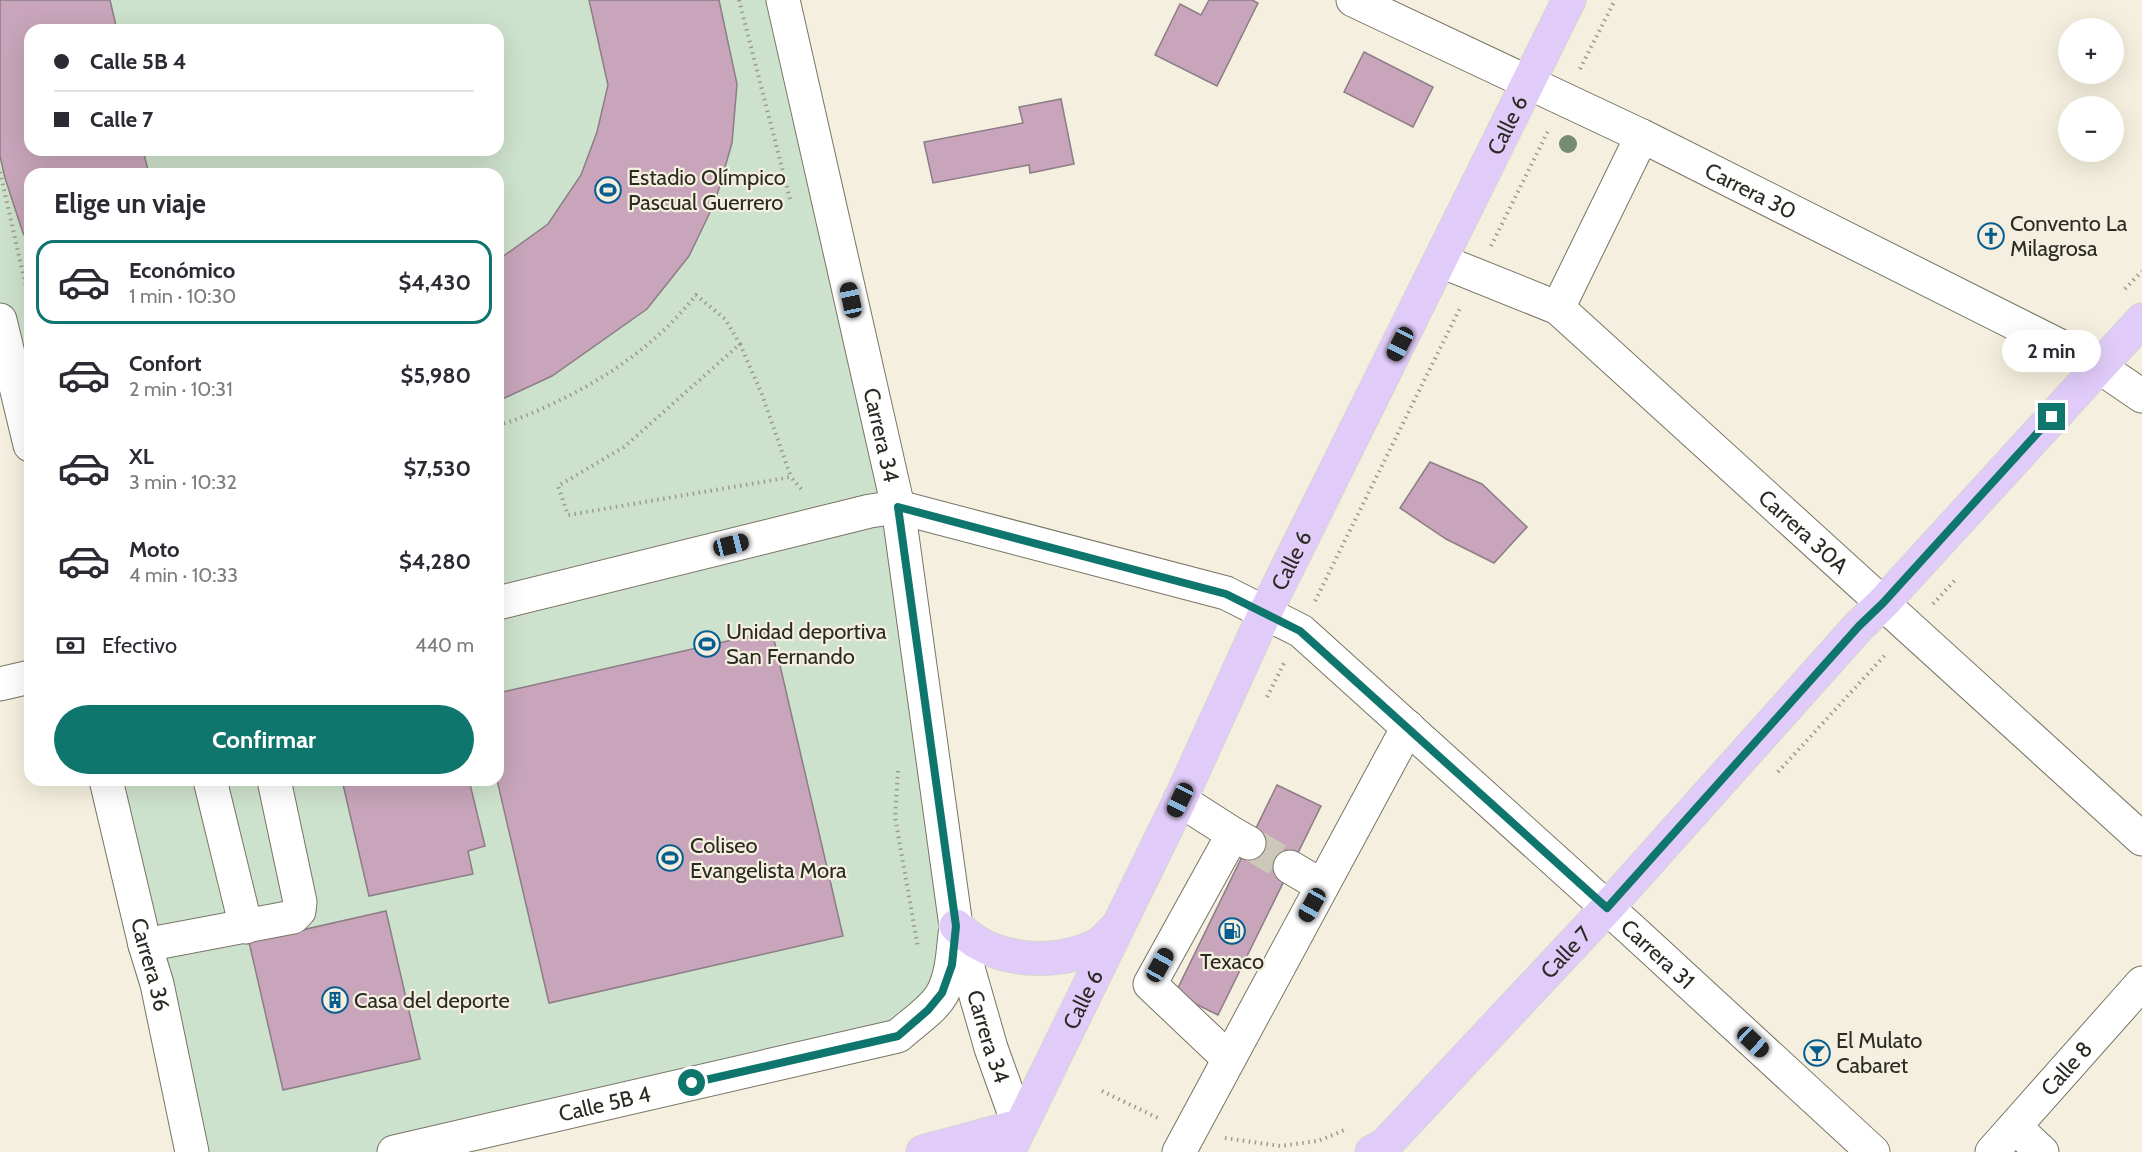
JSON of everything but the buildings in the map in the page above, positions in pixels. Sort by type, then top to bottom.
[{"type":"main road","name":"Calle 6","points":[[1017,1144],[1118,926],[1180,800],[1265,613],[1569,0]]},
{"type":"main road","name":"Calle 7","points":[[1373,1144],[1607,908],[1859,626],[1883,603],[2142,320]]},
{"type":"main road","points":[[956,926],[979,944],[1008,955],[1039,958],[1069,955],[1098,945],[1118,926]]},
{"type":"main road","points":[[923,1152],[1017,1144]]},
{"type":"street","name":"Carrera 34","points":[[783,0],[898,507],[956,926],[1017,1144]]},
{"type":"street","name":"Carrera 30","points":[[1353,0],[1642,136],[2098,366],[2142,396]]},
{"type":"street","points":[[1558,308],[1642,136]]},
{"type":"street","name":"Carrera 30A","points":[[1441,261],[1558,308],[2142,839]]},
{"type":"street","points":[[0,320],[24,421]]},
{"type":"street","points":[[504,599],[870,511],[898,507]]},
{"type":"street","name":"Carrera 31","points":[[898,507],[1226,594],[1300,631],[1873,1152]]},
{"type":"street","points":[[0,684],[24,678]]},
{"type":"street","points":[[1185,1141],[1408,727]]},
{"type":"street","name":"Carrera 36","points":[[107,786],[145,945],[157,984],[192,1152]]},
{"type":"street","points":[[211,786],[246,927]]},
{"type":"street","points":[[145,945],[293,917],[299,911],[300,902],[275,786]]},
{"type":"street","points":[[1180,800],[1241,838],[1150,984],[1228,1058]]},
{"type":"street","points":[[1290,867],[1322,886]]},
{"type":"street","name":"Calle 5B 4","points":[[394,1152],[898,1036],[928,1010],[942,993],[952,965],[956,926]]},
{"type":"street","name":"Calle 8","points":[[1992,1152],[2142,983]]},
{"type":"street","points":[[2014,1126],[2042,1152]]},
{"type":"path","points":[[1264,704],[1615,0]]},
{"type":"path","points":[[0,172],[24,278]]},
{"type":"path","points":[[2119,295],[2142,272]]},
{"type":"path","points":[[504,423],[524,417],[572,395],[612,372],[678,319],[696,296],[725,319],[740,344],[761,392],[791,477],[808,497]]},
{"type":"path","points":[[740,344],[624,447],[558,486],[568,515],[791,477]]},
{"type":"path","points":[[1102,1091],[1152,1115],[1185,1141],[1232,1140],[1280,1146],[1318,1141],[1373,1144]]},
{"type":"green space","name":"Unidad deportiva San Fernando","points":[[0,0],[783,0],[898,507],[952,965],[898,1036],[394,1152],[192,1152],[107,786],[504,786],[504,168],[24,168],[24,420],[0,320]]},
{"type":"tunnel","points":[[1249,843],[1290,867]]},
{"type":"place","name":"Estadio Olímpico Pascual Guerrero","points":[[608,190]]},
{"type":"place","name":"Convento La Milagrosa","points":[[1991,236]]},
{"type":"place","name":"Unidad deportiva San Fernando","points":[[707,644]]},
{"type":"place","name":"Coliseo Evangelista Mora","points":[[670,858]]},
{"type":"place","name":"Texaco","points":[[1232,931]]},
{"type":"place","name":"Casa del deporte","points":[[335,1000]]},
{"type":"place","name":"El Mulato Cabaret","points":[[1817,1053]]},
{"type":"route","points":[[692,1083],[898,1036],[928,1010],[942,993],[952,965],[956,926],[898,507],[1226,594],[1300,631],[1607,908],[1859,626],[1883,603],[2052,417]]}]
